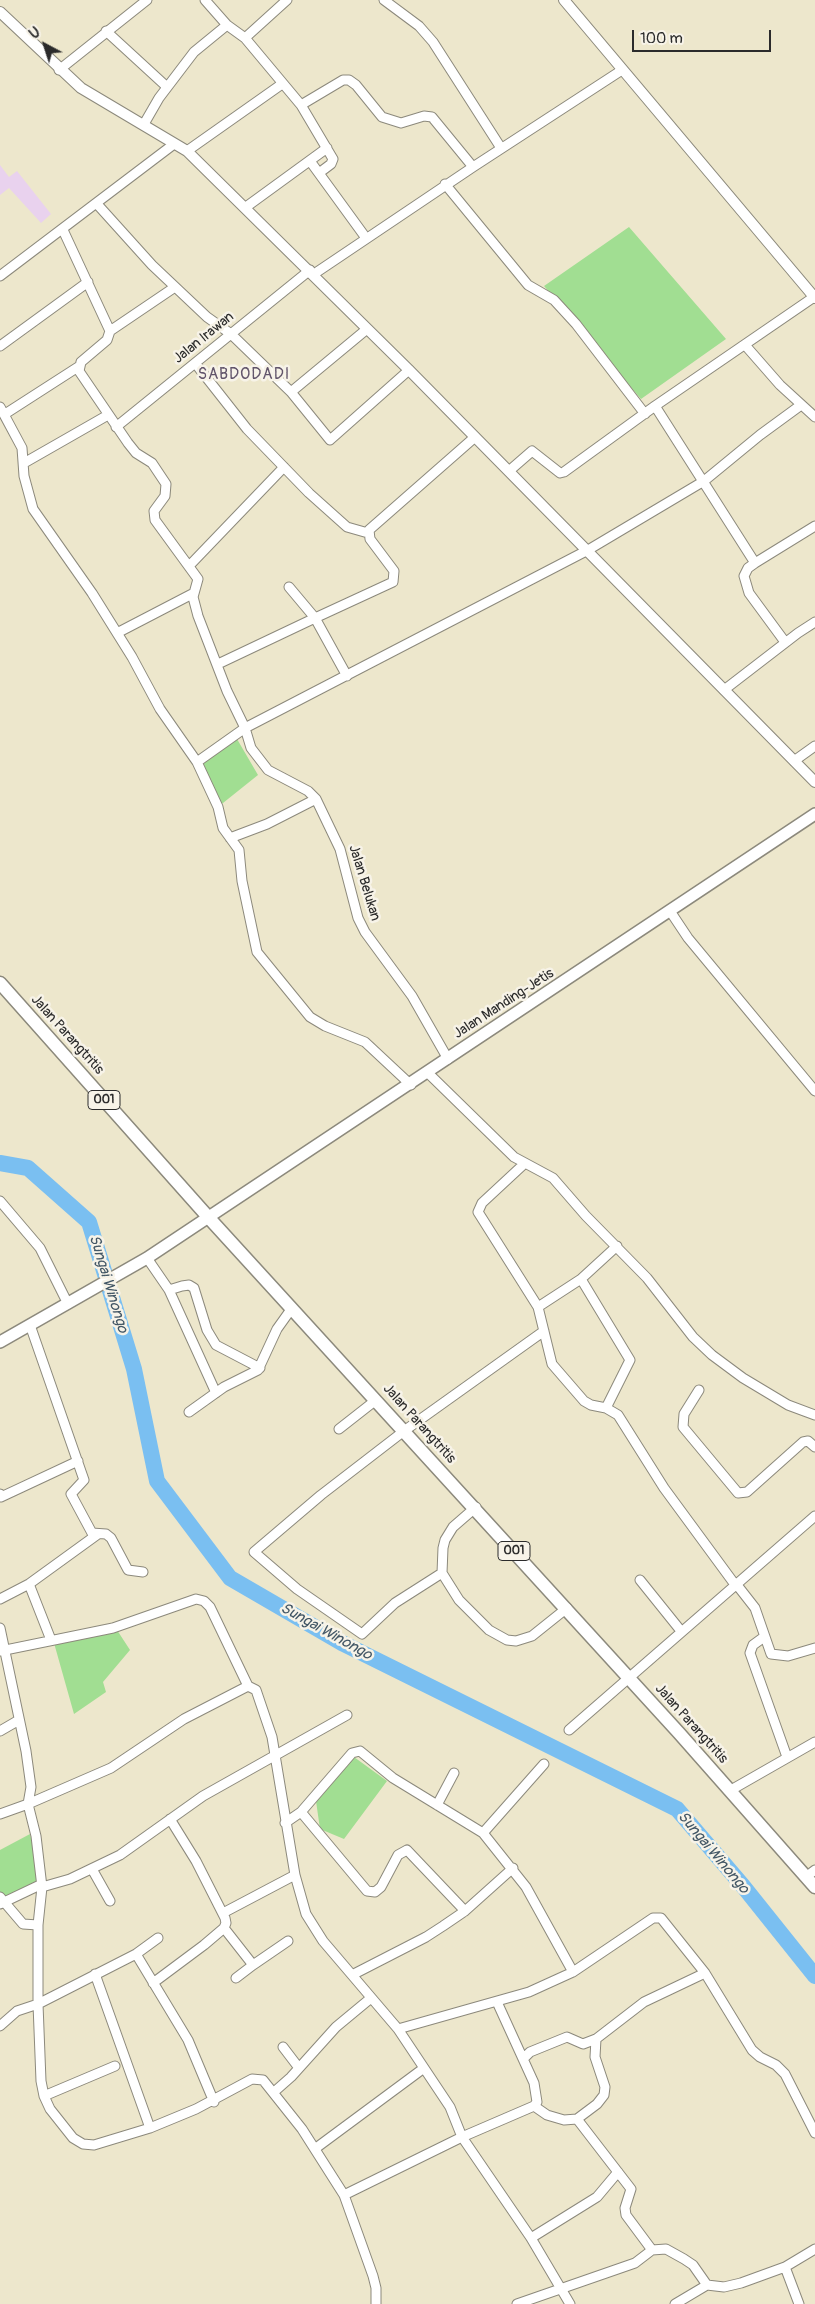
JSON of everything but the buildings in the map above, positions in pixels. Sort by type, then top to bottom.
[{"type":"main road","name":"Jalan Manding-Jetis","points":[[0,1342],[125,1272],[209,1218],[815,814]]},
{"type":"main road","name":"Jalan Parangtritis","points":[[1,986],[209,1218],[476,1507],[730,1790],[811,1873],[815,1887]]},
{"type":"street","points":[[59,70],[147,0]]},
{"type":"street","points":[[205,0],[227,25],[245,38],[282,84],[301,104],[327,148],[332,161],[319,173]]},
{"type":"street","points":[[245,38],[287,0]]},
{"type":"street","points":[[384,0],[420,26],[501,148]]},
{"type":"street","points":[[509,471],[532,451],[560,473],[564,472],[655,406],[814,298],[564,0]]},
{"type":"street","points":[[0,12],[59,70],[81,88],[187,151],[312,272],[815,782]]},
{"type":"street","points":[[144,124],[167,87],[194,52],[227,25]]},
{"type":"street","points":[[106,31],[167,87]]},
{"type":"street","name":"Jalan Irawan","points":[[116,427],[231,334],[312,272],[622,70]]},
{"type":"street","points":[[301,104],[343,80],[349,80],[356,85],[382,117],[401,123],[424,116],[432,117],[473,166]]},
{"type":"street","points":[[187,151],[282,84]]},
{"type":"street","points":[[0,276],[174,144]]},
{"type":"street","points":[[246,207],[327,148]]},
{"type":"street","points":[[310,161],[366,238]]},
{"type":"street","points":[[445,184],[528,285],[554,300],[576,324],[645,414]]},
{"type":"street","points":[[97,204],[146,260],[211,320],[231,334],[291,392],[330,440],[409,370]]},
{"type":"street","points":[[63,230],[110,331]]},
{"type":"street","points":[[0,346],[88,282]]},
{"type":"street","points":[[175,287],[110,331],[107,340],[81,362],[78,368],[3,410],[20,441],[24,476],[33,509],[117,634],[160,709],[197,762],[218,806],[223,828],[240,854],[242,881],[255,947],[260,957],[310,1017],[325,1026],[365,1042],[411,1085]]},
{"type":"street","points":[[291,392],[367,329]]},
{"type":"street","points":[[744,346],[815,417]]},
{"type":"street","points":[[195,363],[247,429],[284,467],[347,527],[368,533]]},
{"type":"street","points":[[78,368],[80,374],[133,450],[152,464],[166,484],[167,492],[154,511],[155,520],[189,566],[284,467]]},
{"type":"street","points":[[197,762],[245,728],[588,550],[704,481],[801,405]]},
{"type":"street","points":[[655,406],[755,563]]},
{"type":"street","points":[[24,463],[108,415]]},
{"type":"street","points":[[218,664],[393,582],[394,571],[370,539],[368,533],[371,528],[475,436]]},
{"type":"street","points":[[785,642],[746,587],[744,576],[748,568],[755,563],[815,526]]},
{"type":"street","name":"Jalan Belukan","points":[[189,566],[198,579],[198,585],[193,597],[198,616],[245,728],[251,748],[268,770],[308,791],[316,800],[340,849],[358,918],[365,932],[412,996],[448,1059]]},
{"type":"street","points":[[289,587],[315,618],[347,676]]},
{"type":"street","points":[[117,634],[194,593]]},
{"type":"street","points":[[724,690],[785,642],[815,622]]},
{"type":"street","points":[[794,761],[815,746]]},
{"type":"street","points":[[230,838],[267,824],[316,800]]},
{"type":"street","points":[[670,911],[688,938],[815,1091]]},
{"type":"street","points":[[428,1073],[514,1157],[552,1178],[652,1284],[693,1337],[712,1356],[743,1378],[788,1405],[815,1415]]},
{"type":"street","points":[[524,1164],[482,1203],[478,1212],[538,1307],[549,1358],[556,1370],[584,1401],[591,1405],[606,1408],[622,1421],[664,1488],[755,1608],[770,1651],[774,1655],[788,1656],[815,1648]]},
{"type":"street","points":[[0,1201],[40,1248],[68,1304]]},
{"type":"street","points":[[538,1307],[581,1279],[617,1246]]},
{"type":"street","points":[[147,1258],[169,1290],[216,1393]]},
{"type":"street","points":[[581,1279],[630,1360],[606,1408]]},
{"type":"street","points":[[169,1290],[182,1286],[192,1286],[203,1312],[207,1330],[216,1345],[260,1368]]},
{"type":"street","points":[[189,1412],[216,1393],[260,1368],[278,1329],[292,1308]]},
{"type":"street","points":[[30,1325],[49,1385],[58,1402],[84,1480],[71,1494],[89,1529],[98,1534],[106,1534],[110,1538],[128,1570],[143,1572]]},
{"type":"street","points":[[442,1573],[396,1603],[362,1634],[291,1584],[254,1552],[321,1496],[404,1431],[544,1331]]},
{"type":"street","points":[[699,1390],[684,1414],[683,1427],[738,1493],[747,1492],[803,1442],[808,1441],[815,1447]]},
{"type":"street","points":[[339,1429],[376,1400]]},
{"type":"street","points":[[0,1494],[1,1497],[78,1461]]},
{"type":"street","points":[[476,1507],[452,1527],[445,1540],[442,1573],[459,1600],[488,1630],[506,1640],[525,1640],[567,1608]]},
{"type":"street","points":[[569,1730],[815,1516]]},
{"type":"street","points":[[0,1599],[29,1584],[98,1534]]},
{"type":"street","points":[[640,1580],[682,1631]]},
{"type":"street","points":[[29,1584],[51,1640]]},
{"type":"street","points":[[2,1650],[113,1628],[196,1599],[204,1600],[210,1607],[248,1686],[256,1690],[276,1757],[285,1823],[295,1876],[306,1914],[323,1941],[398,2029],[450,2108],[462,2136],[531,2238],[570,2304]]},
{"type":"street","points":[[0,1628],[2,1650],[30,1772],[31,1787],[28,1804],[36,1836],[42,1885],[38,1925],[38,2004],[41,2081],[44,2096],[73,2138],[83,2144],[106,2142],[150,2128],[214,2102],[252,2079],[263,2080],[316,2148],[344,2195],[373,2276],[376,2288],[376,2304]]},
{"type":"street","points":[[764,1637],[753,1645],[750,1653],[787,1757]]},
{"type":"street","points":[[0,1814],[111,1768],[184,1719],[248,1686]]},
{"type":"street","points":[[38,1925],[23,1924],[1,1901],[42,1885],[70,1879],[92,1870],[120,1855],[203,1796],[347,1716]]},
{"type":"street","points":[[0,1731],[19,1720]]},
{"type":"street","points":[[730,1790],[815,1742]]},
{"type":"street","points":[[285,1823],[301,1812],[352,1753],[358,1750],[393,1778],[483,1833],[514,1868],[532,1896],[573,1972]]},
{"type":"street","points":[[483,1833],[544,1764]]},
{"type":"street","points":[[437,1806],[454,1773]]},
{"type":"street","points":[[301,1812],[367,1892],[375,1892],[381,1888],[398,1855],[407,1850],[465,1911]]},
{"type":"street","points":[[153,1983],[224,1928],[226,1921],[196,1861],[170,1819]]},
{"type":"street","points":[[352,1975],[426,1937],[465,1911],[514,1868]]},
{"type":"street","points":[[92,1870],[110,1901]]},
{"type":"street","points":[[223,1913],[295,1876]]},
{"type":"street","points":[[398,2029],[530,1992],[573,1972],[657,1917],[666,1922],[705,1973],[752,2050],[760,2058],[779,2067],[785,2074],[815,2134]]},
{"type":"street","points":[[224,1928],[253,1965]]},
{"type":"street","points":[[1,2023],[17,2011],[38,2004],[136,1954],[158,1938]]},
{"type":"street","points":[[236,1978],[288,1941]]},
{"type":"street","points":[[136,1954],[188,2040],[214,2102]]},
{"type":"street","points":[[524,2058],[530,2052],[567,2038],[583,2044],[596,2038],[644,2002],[705,1973]]},
{"type":"street","points":[[95,1974],[150,2128]]},
{"type":"street","points":[[274,2092],[299,2068],[336,2026],[371,1998]]},
{"type":"street","points":[[344,2195],[462,2136],[534,2106],[536,2102],[534,2083],[497,2002]]},
{"type":"street","points":[[534,2106],[555,2119],[577,2119],[592,2108],[604,2095],[604,2082],[594,2056],[596,2038]]},
{"type":"street","points":[[283,2047],[299,2068]]},
{"type":"street","points":[[44,2096],[115,2066]]},
{"type":"street","points":[[316,2148],[424,2068]]},
{"type":"street","points":[[577,2119],[631,2189],[625,2208],[626,2215],[652,2250]]},
{"type":"street","points":[[531,2238],[596,2197],[618,2172]]},
{"type":"street","points":[[517,2304],[635,2263],[652,2250],[666,2249],[684,2259],[693,2265],[707,2284]]},
{"type":"street","points":[[674,2304],[707,2284],[724,2287],[786,2267],[815,2249]]},
{"type":"street","points":[[786,2267],[799,2304]]},
{"type":"shaded area","points":[[0,165],[9,177],[17,171],[51,214],[41,223],[9,188],[0,195]]},
{"type":"green space","points":[[629,227],[726,339],[641,399],[544,286]]},
{"type":"green space","points":[[237,739],[258,775],[218,807],[200,763]]},
{"type":"green space","points":[[117,1630],[130,1650],[103,1682],[106,1692],[74,1714],[54,1643]]},
{"type":"green space","points":[[354,1757],[387,1781],[344,1839],[320,1829],[316,1801]]},
{"type":"green space","points":[[30,1834],[41,1881],[2,1899],[0,1894],[0,1850]]},
{"type":"waterway","name":"Sungai Winongo","points":[[0,1163],[28,1168],[89,1222],[134,1369],[157,1481],[230,1578],[342,1643],[677,1809],[743,1886],[815,1976]]},
{"type":"district","name":"SABDODADI","points":[[244,375]]}]
